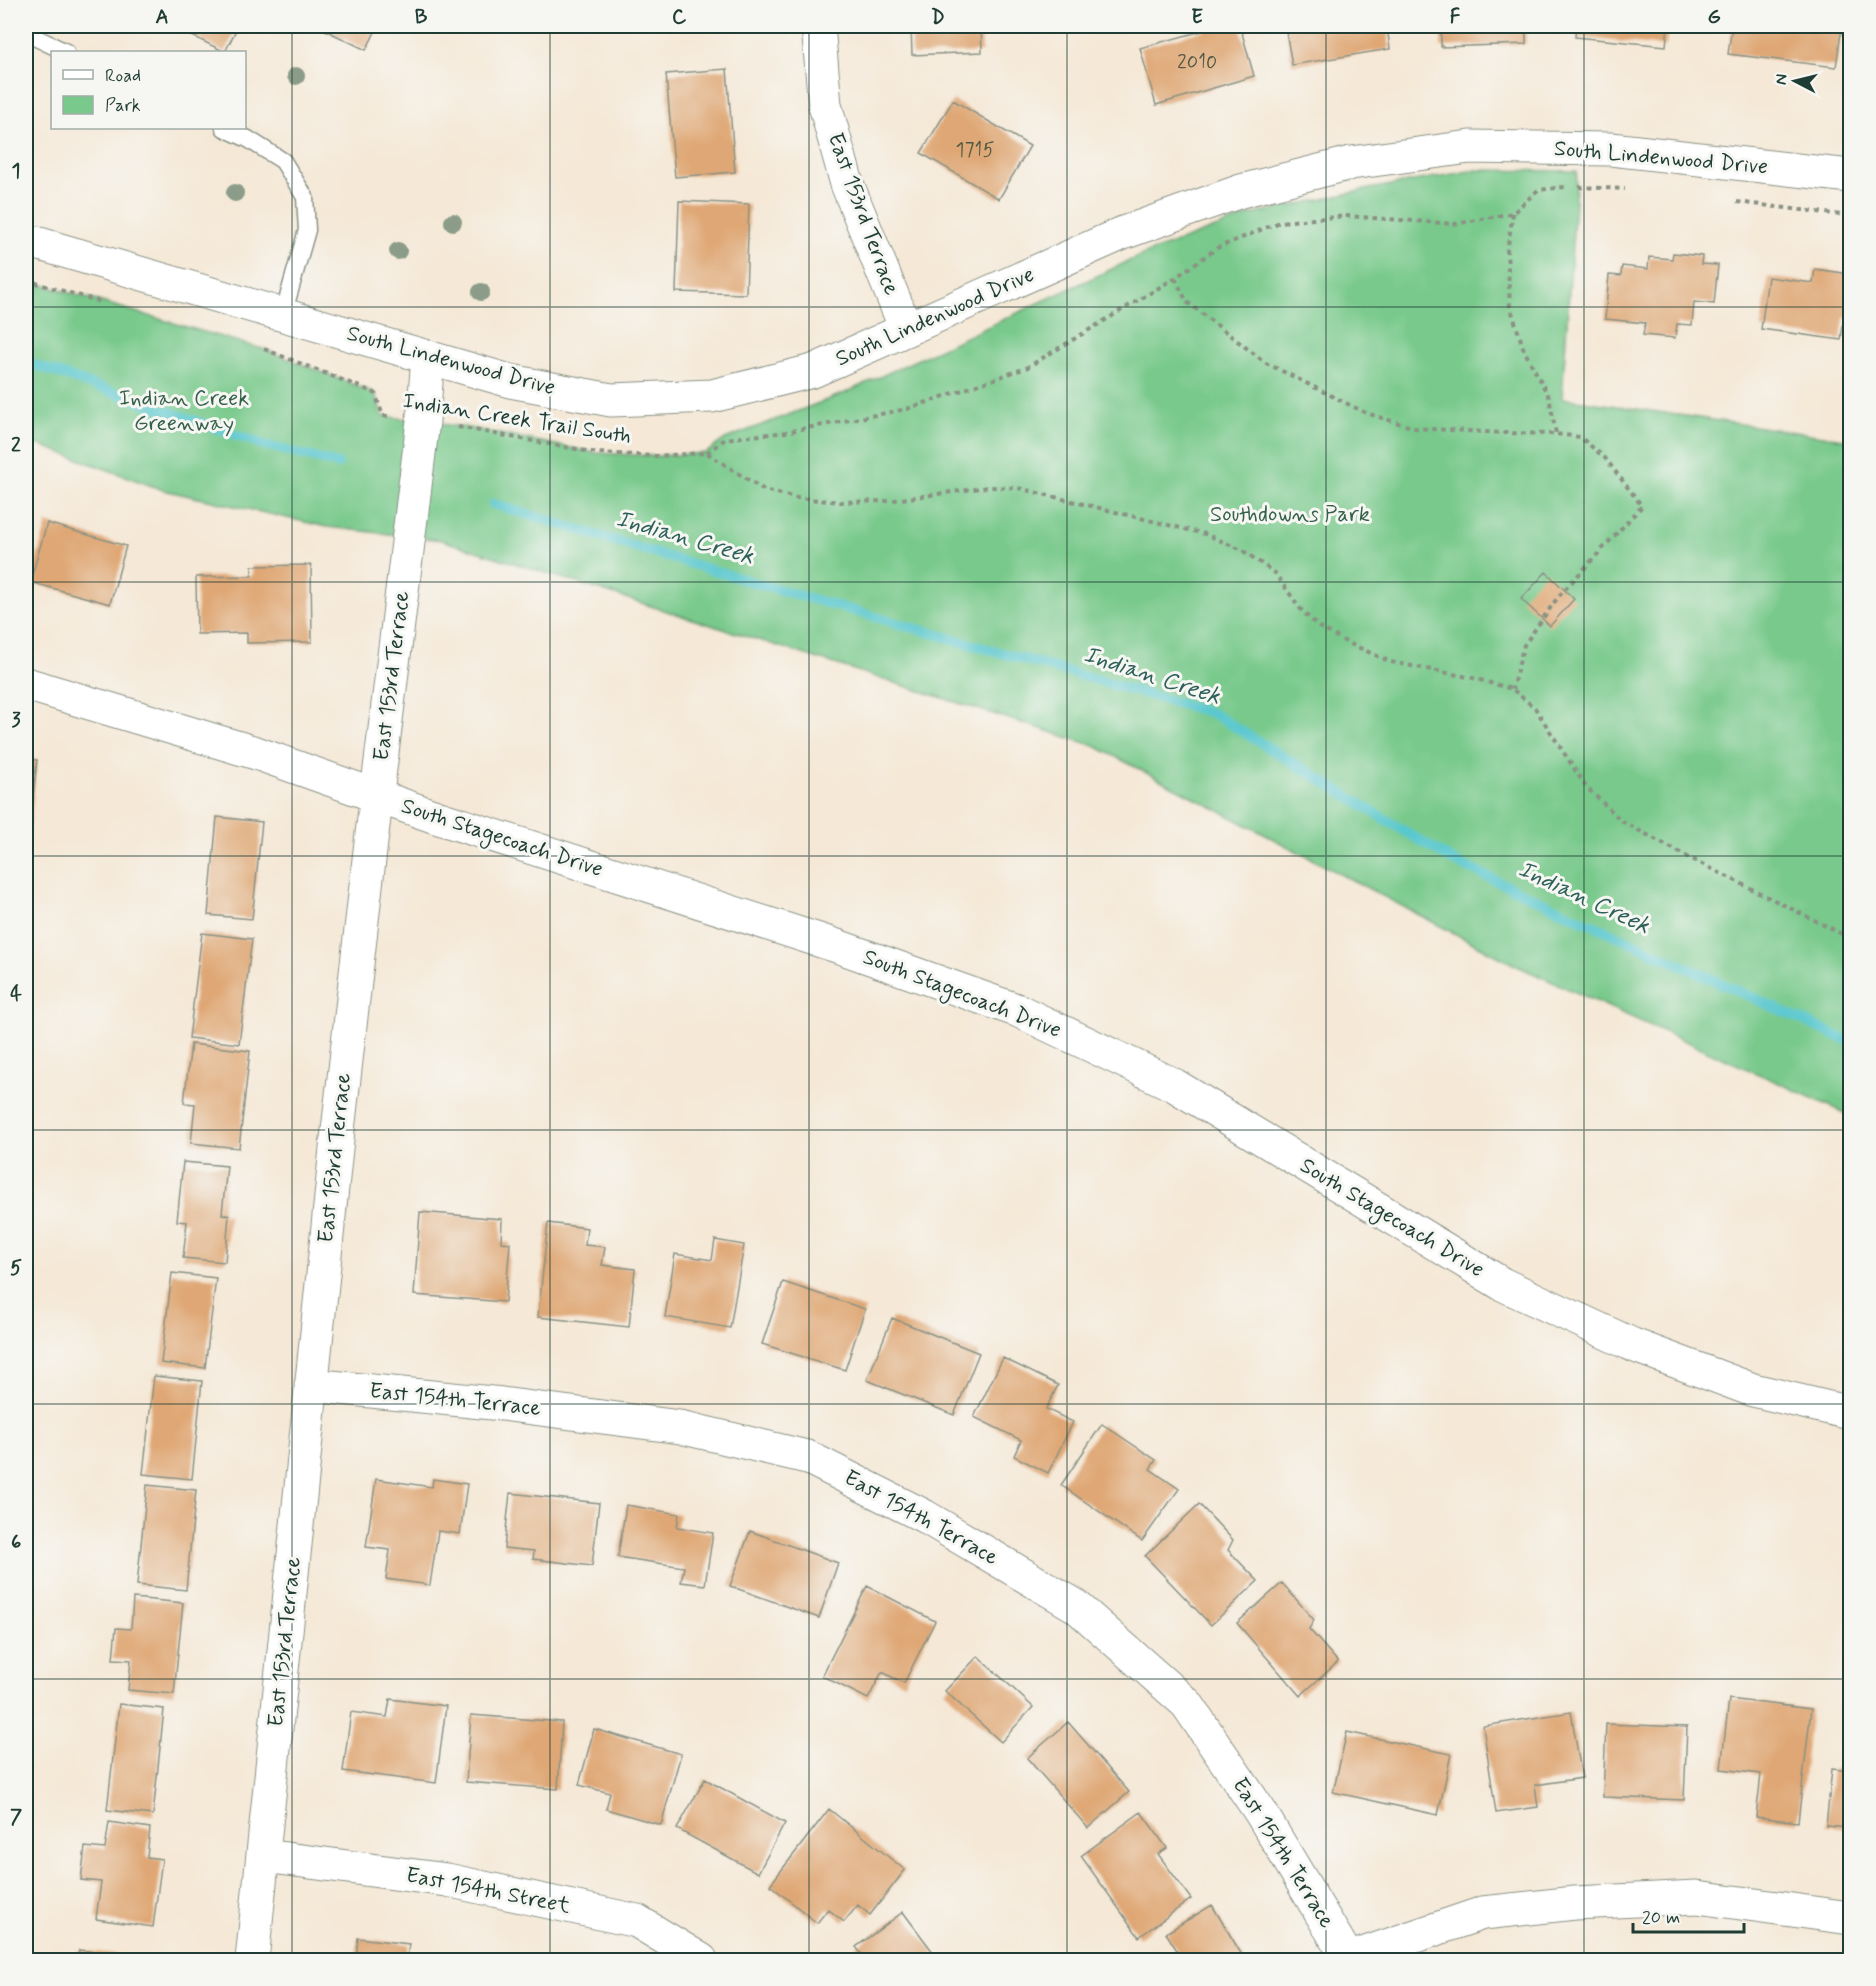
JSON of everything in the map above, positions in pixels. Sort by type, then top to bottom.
[{"type":"street","name":"East 153rd Terrace","points":[[818,26],[825,105],[847,184],[906,329]]},
{"type":"street","name":"South Lindenwood Drive","points":[[26,240],[510,381],[611,400],[712,396],[813,371],[1123,233],[1241,191],[1351,163],[1470,147],[1611,149],[1851,176]]},
{"type":"street","name":"East 153rd Terrace","points":[[252,1960],[337,1139],[376,796],[423,421],[428,357]]},
{"type":"street","name":"South Stagecoach Drive","points":[[26,684],[256,753],[433,816],[837,946],[1019,1011],[1174,1085],[1502,1284],[1633,1346],[1753,1390],[1851,1413]]},
{"type":"street","name":"East 154th Terrace","points":[[311,1386],[502,1404],[680,1427],[807,1457],[924,1516],[1076,1606],[1187,1704],[1261,1813],[1349,1960]]},
{"type":"street","name":"East 154th Street","points":[[264,1856],[447,1880],[637,1921],[701,1960]]},
{"type":"street","points":[[1349,1960],[1483,1913],[1575,1903],[1697,1897],[1851,1918]]},
{"type":"lane","points":[[26,33],[64,51]]},
{"type":"lane","points":[[226,129],[248,139],[283,161],[305,197],[307,230],[283,315]]},
{"type":"path","points":[[1634,190],[1562,187],[1538,190],[1513,213],[1455,224],[1347,216],[1280,222],[1217,248],[1174,278],[1026,368],[906,409],[786,432],[725,439],[707,453],[764,490],[797,498],[840,502],[886,501],[988,488],[1018,488],[1205,534],[1242,550],[1275,573],[1302,611],[1319,627],[1346,642],[1391,662],[1473,678],[1512,689],[1535,708],[1586,787],[1622,821],[1684,855],[1851,938]]},
{"type":"path","points":[[1737,202],[1851,216]]},
{"type":"path","points":[[1513,213],[1506,251],[1510,306],[1524,350],[1549,397],[1556,434]]},
{"type":"path","points":[[1174,278],[1187,302],[1266,363],[1366,413],[1415,428],[1580,437],[1605,458],[1642,506],[1558,597],[1524,645],[1512,689]]},
{"type":"path","points":[[26,280],[106,304]]},
{"type":"path","name":"Indian Creek Trail South","points":[[254,347],[375,393],[382,416],[423,421],[597,453],[656,456],[707,453]]},
{"type":"green space","name":"Southdowns Park","points":[[1475,170],[1577,171],[1562,398],[1850,440],[1850,1115],[1517,966],[1095,746],[441,540],[327,527],[163,490],[26,440],[26,280],[266,350],[375,393],[383,416],[470,428],[597,453],[656,456],[706,453],[725,439],[845,393],[1142,255],[1250,215],[1369,189]]},
{"type":"building","points":[[172,26],[238,26],[226,51]]},
{"type":"building","points":[[317,26],[378,26],[366,50]]},
{"type":"building","points":[[911,26],[981,26],[982,52],[912,55]]},
{"type":"building","points":[[1220,26],[1240,26],[1254,76],[1156,105],[1140,48]]},
{"type":"building","points":[[1285,26],[1387,26],[1390,49],[1292,65]]},
{"type":"building","points":[[1441,26],[1526,26],[1526,44],[1441,47]]},
{"type":"building","points":[[1576,26],[1668,26],[1666,46],[1575,37]]},
{"type":"building","points":[[1732,26],[1842,26],[1836,67],[1728,54]]},
{"type":"building","points":[[727,69],[735,172],[675,177],[666,74]]},
{"type":"building","points":[[953,100],[1030,146],[999,199],[921,153]]},
{"type":"building","points":[[679,201],[749,204],[746,294],[676,292]]},
{"type":"building","points":[[1673,253],[1702,256],[1701,264],[1718,265],[1714,304],[1694,302],[1692,325],[1677,324],[1675,338],[1643,335],[1645,323],[1605,319],[1609,275],[1621,276],[1622,266],[1648,269],[1649,257],[1672,259]]},
{"type":"building","points":[[1815,269],[1850,274],[1850,319],[1844,318],[1841,340],[1761,329],[1768,277],[1813,283]]},
{"type":"building","points":[[47,523],[126,546],[110,604],[30,582]]},
{"type":"building","points":[[311,565],[312,642],[247,643],[247,633],[197,634],[196,577],[252,576],[252,566]]},
{"type":"building","points":[[1546,572],[1574,599],[1550,626],[1521,599]]},
{"type":"building","points":[[26,759],[37,760],[27,853],[26,853]]},
{"type":"building","points":[[217,817],[262,822],[252,919],[208,915]]},
{"type":"building","points":[[202,933],[252,939],[239,1044],[189,1038]]},
{"type":"building","points":[[26,986],[31,987],[27,1015],[26,1015]]},
{"type":"building","points":[[191,1044],[250,1051],[239,1148],[191,1143],[195,1104],[184,1103]]},
{"type":"building","points":[[183,1162],[227,1166],[222,1214],[229,1215],[225,1262],[183,1258],[187,1222],[177,1221]]},
{"type":"building","points":[[420,1212],[502,1219],[501,1242],[510,1243],[505,1302],[414,1295]]},
{"type":"building","points":[[548,1223],[587,1228],[585,1245],[605,1247],[602,1265],[635,1269],[629,1327],[538,1317]]},
{"type":"building","points":[[715,1240],[744,1245],[730,1328],[665,1317],[675,1254],[712,1260]]},
{"type":"building","points":[[172,1273],[216,1278],[205,1368],[161,1363]]},
{"type":"building","points":[[783,1282],[865,1309],[845,1370],[762,1344]]},
{"type":"building","points":[[892,1318],[979,1353],[954,1415],[867,1380]]},
{"type":"building","points":[[1003,1358],[1058,1385],[1046,1409],[1073,1422],[1048,1473],[1014,1456],[1021,1440],[974,1417]]},
{"type":"building","points":[[154,1376],[202,1381],[192,1479],[143,1474]]},
{"type":"building","points":[[1102,1424],[1156,1460],[1150,1469],[1179,1489],[1142,1541],[1061,1485]]},
{"type":"building","points":[[376,1479],[432,1487],[433,1479],[467,1484],[460,1534],[438,1531],[430,1585],[386,1579],[390,1550],[366,1547]]},
{"type":"building","points":[[147,1485],[196,1490],[186,1590],[137,1585]]},
{"type":"building","points":[[510,1493],[599,1503],[592,1566],[533,1559],[534,1551],[504,1548]]},
{"type":"building","points":[[1199,1504],[1233,1540],[1228,1550],[1258,1581],[1211,1625],[1145,1556]]},
{"type":"building","points":[[626,1505],[679,1514],[677,1527],[713,1533],[705,1585],[681,1582],[684,1567],[618,1557]]},
{"type":"building","points":[[750,1531],[838,1563],[819,1618],[730,1586]]},
{"type":"building","points":[[1282,1583],[1314,1620],[1309,1629],[1338,1662],[1300,1696],[1237,1623]]},
{"type":"building","points":[[867,1586],[935,1621],[904,1683],[882,1672],[868,1699],[822,1676]]},
{"type":"building","points":[[133,1598],[183,1603],[174,1694],[128,1690],[131,1660],[113,1659],[116,1628],[131,1629]]},
{"type":"building","points":[[978,1656],[1033,1707],[1001,1742],[945,1691]]},
{"type":"building","points":[[390,1699],[446,1706],[436,1783],[343,1771],[351,1712],[387,1717]]},
{"type":"building","points":[[1729,1699],[1811,1709],[1798,1822],[1756,1817],[1761,1774],[1721,1769]]},
{"type":"building","points":[[119,1704],[164,1709],[153,1815],[107,1810]]},
{"type":"building","points":[[1571,1712],[1582,1778],[1535,1785],[1538,1807],[1496,1813],[1483,1726]]},
{"type":"building","points":[[471,1715],[562,1722],[558,1789],[466,1782]]},
{"type":"building","points":[[1068,1722],[1129,1792],[1088,1828],[1027,1758]]},
{"type":"building","points":[[1606,1724],[1687,1727],[1684,1800],[1603,1797]]},
{"type":"building","points":[[594,1729],[681,1754],[661,1825],[606,1809],[610,1793],[579,1785]]},
{"type":"building","points":[[1347,1732],[1451,1754],[1438,1815],[1333,1792]]},
{"type":"building","points":[[1832,1769],[1850,1771],[1850,1828],[1826,1826]]},
{"type":"building","points":[[705,1779],[785,1823],[758,1873],[677,1829]]},
{"type":"building","points":[[829,1809],[905,1870],[870,1915],[858,1905],[844,1922],[828,1909],[817,1923],[770,1885]]},
{"type":"building","points":[[1141,1812],[1167,1848],[1158,1854],[1191,1899],[1139,1937],[1081,1856]]},
{"type":"building","points":[[109,1822],[150,1828],[147,1857],[162,1859],[153,1927],[96,1919],[101,1882],[81,1880],[85,1847],[105,1849]]},
{"type":"building","points":[[1212,1905],[1245,1960],[1183,1960],[1166,1933]]},
{"type":"building","points":[[903,1912],[939,1960],[866,1960],[856,1947]]},
{"type":"building","points":[[358,1938],[409,1944],[407,1960],[356,1960]]},
{"type":"building","points":[[79,1950],[130,1956],[129,1960],[77,1960]]},
{"type":"waterway","name":"Indian Creek","points":[[26,362],[264,445],[338,464]]},
{"type":"waterway","name":"Indian Creek","points":[[493,504],[735,577],[1212,713],[1455,862],[1850,1042]]},
{"type":"park label","name":"Indian Creek Greenway","points":[[184,412]]}]
